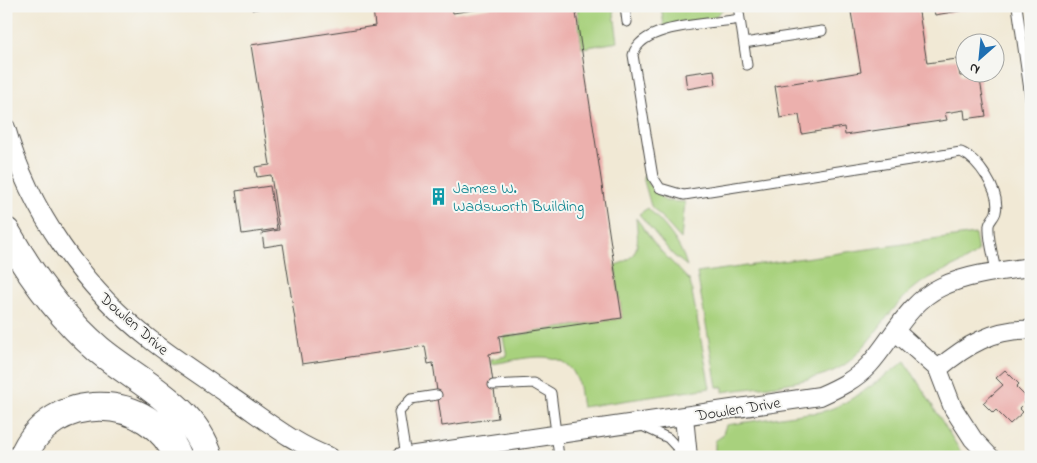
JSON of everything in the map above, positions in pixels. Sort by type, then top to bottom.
[{"type":"highway","points":[[6,232],[32,276],[55,306],[98,349],[183,414],[201,438],[209,457]]},
{"type":"highway","points":[[23,457],[39,431],[60,415],[74,409],[102,406],[117,407],[144,418],[167,436],[178,457]]},
{"type":"street","name":"Dowlen Drive","points":[[6,128],[14,156],[35,200],[62,245],[114,307],[151,341],[299,444],[330,457]]},
{"type":"street","name":"Dowlen Drive","points":[[401,457],[426,455],[558,433],[636,424],[820,396],[848,383],[868,366],[923,298],[940,287],[996,272],[1031,267]]},
{"type":"street","points":[[938,369],[976,341],[1014,329],[1031,330]]},
{"type":"street","points":[[895,331],[938,369],[953,408],[973,440],[990,457]]},
{"type":"street","points":[[684,417],[687,457]]},
{"type":"lane","points":[[626,6],[628,22]]},
{"type":"lane","points":[[738,6],[748,65]]},
{"type":"lane","points":[[1017,6],[1031,104]]},
{"type":"lane","points":[[740,19],[666,30],[648,36],[635,47],[633,55],[652,178],[660,188],[684,194],[961,152],[970,155],[991,186],[995,198],[996,212],[989,225],[996,272]]},
{"type":"lane","points":[[744,42],[822,31]]},
{"type":"lane","points":[[493,385],[534,383],[550,393],[558,433],[559,457]]},
{"type":"lane","points":[[406,456],[399,412],[411,399],[437,395]]},
{"type":"lane","points":[[636,424],[668,438],[687,457]]},
{"type":"green space","points":[[577,6],[613,6],[618,42],[582,48]]},
{"type":"green space","points":[[661,6],[726,6],[714,18],[664,26]]},
{"type":"green space","points":[[645,174],[649,185],[665,201],[685,202],[681,239],[651,206],[643,177]]},
{"type":"green space","points":[[648,208],[676,241],[687,266],[673,255],[639,214]]},
{"type":"green space","points":[[636,218],[658,248],[690,281],[710,388],[582,407],[576,377],[569,367],[561,361],[539,357],[492,364],[491,359],[507,356],[503,337],[622,318],[615,265],[624,262],[634,253],[637,241]]},
{"type":"green space","points":[[975,234],[978,252],[928,279],[912,290],[896,306],[860,351],[840,367],[826,374],[791,383],[723,392],[723,387],[717,387],[697,273]]},
{"type":"green space","points":[[905,361],[964,457],[715,457],[715,441],[722,436],[726,425],[820,412],[832,408],[871,386]]},
{"type":"building","points":[[252,6],[266,6],[267,7],[252,10]]},
{"type":"building","name":"James W. Wadsworth Building","points":[[390,6],[452,6],[453,13],[499,6],[575,6],[622,318],[499,336],[501,352],[489,354],[498,418],[442,426],[433,363],[428,364],[425,346],[302,364],[283,244],[264,247],[262,233],[279,230],[271,175],[257,177],[255,167],[270,165],[251,45],[375,26],[373,9]]},
{"type":"building","points":[[850,6],[918,6],[927,63],[954,59],[954,82],[980,82],[986,116],[965,119],[964,110],[945,113],[947,120],[845,135],[844,127],[802,134],[799,115],[780,118],[775,86],[861,72]]},
{"type":"building","points":[[933,6],[977,6],[977,8],[935,15]]},
{"type":"building","points":[[714,70],[716,84],[687,89],[685,74]]},
{"type":"building","points":[[270,186],[277,229],[242,234],[236,191]]},
{"type":"building","points":[[1005,370],[1019,384],[1016,387],[1028,399],[1019,408],[1023,412],[1010,424],[996,410],[993,413],[983,403],[1003,385],[996,378]]},
{"type":"place","name":"James W. Wadsworth Building","points":[[439,196]]}]
